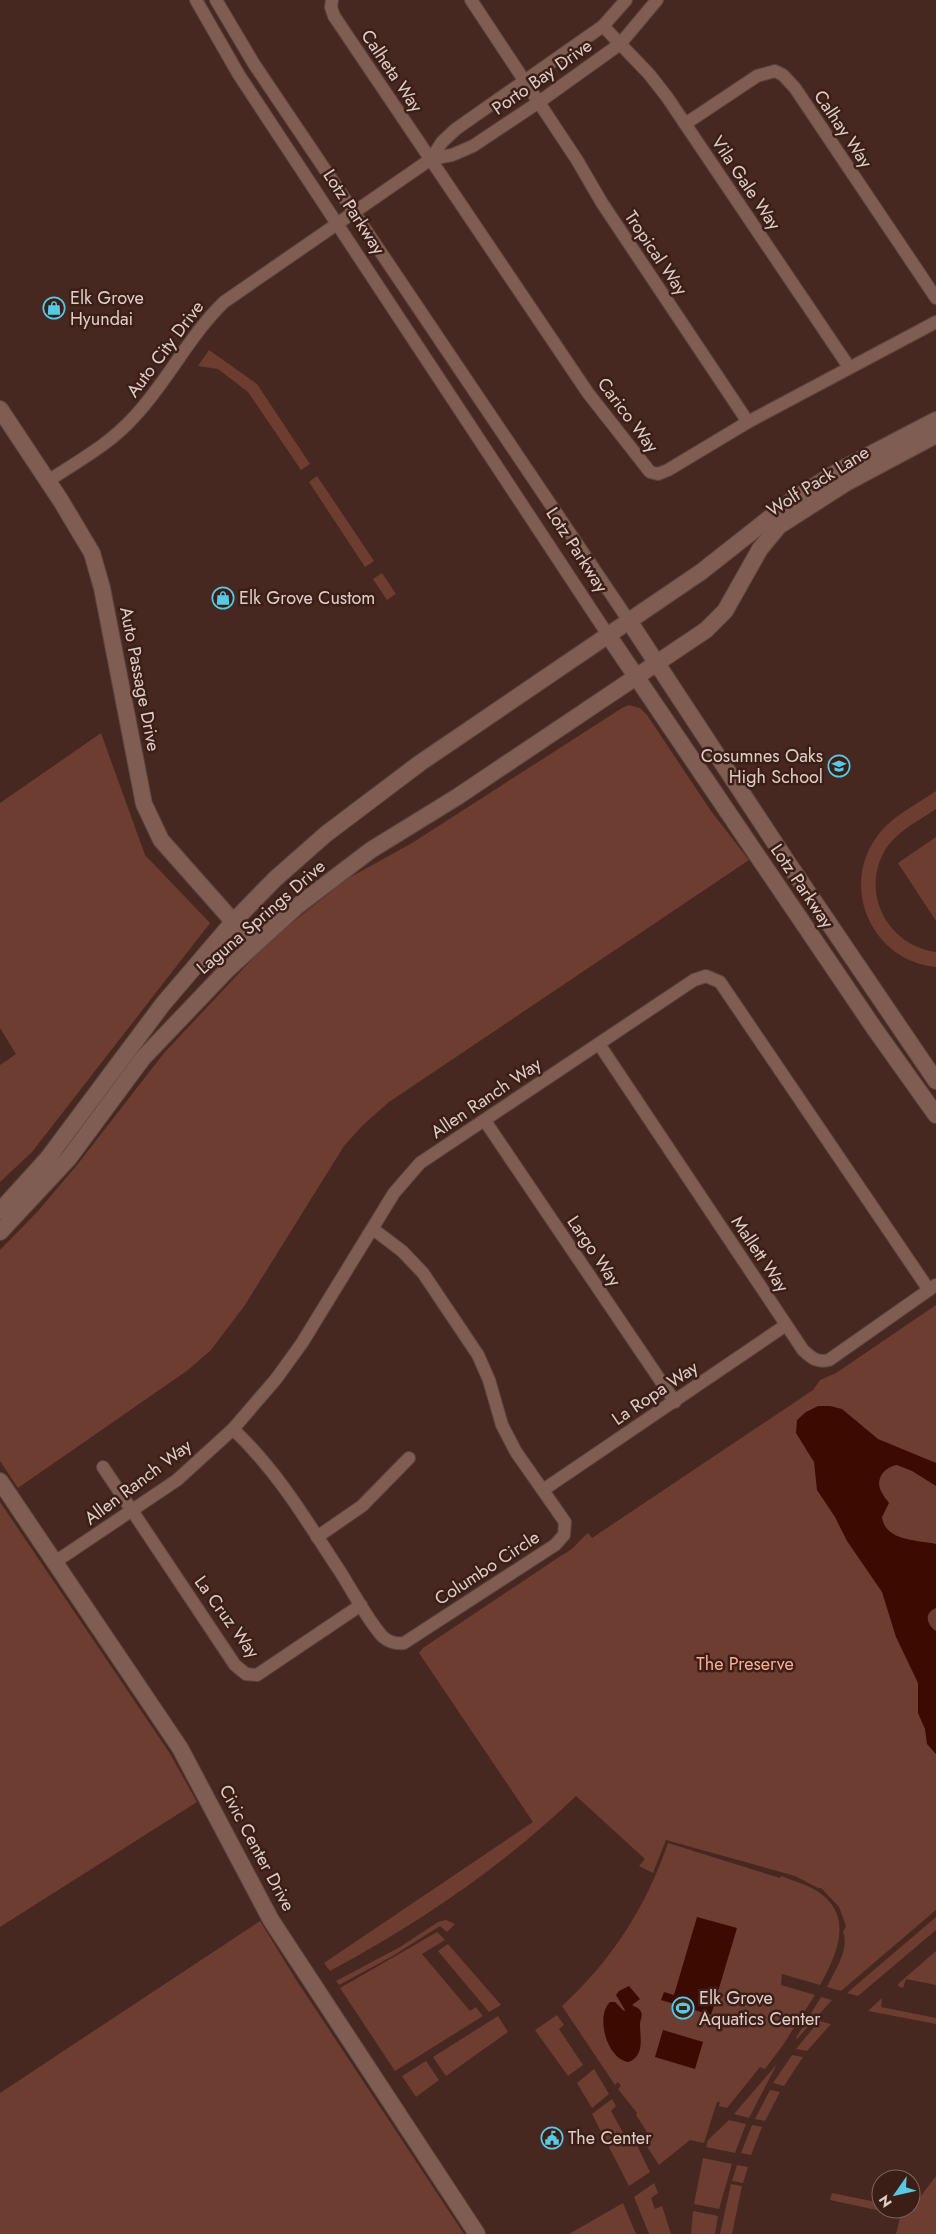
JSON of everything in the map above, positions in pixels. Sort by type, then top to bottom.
[{"type":"street","name":"Lotz Parkway","points":[[196,0],[239,75],[608,635],[874,1028],[936,1115]]},
{"type":"street","name":"Lotz Parkway","points":[[216,0],[254,64],[629,621],[862,974],[936,1081]]},
{"type":"street","name":"Calheta Way","points":[[332,0],[331,7],[334,16],[431,159]]},
{"type":"street","points":[[471,0],[539,102]]},
{"type":"street","name":"Porto Bay Drive","points":[[337,222],[431,159],[442,142],[456,128],[603,26],[626,0]]},
{"type":"street","name":"Porto Bay Drive","points":[[431,159],[452,156],[473,146],[539,102],[620,44],[657,0]]},
{"type":"street","name":"Vila Gale Way","points":[[603,26],[649,74],[685,124],[849,367]]},
{"type":"street","name":"Calhay Way","points":[[685,124],[758,76],[775,71],[783,74],[800,96],[936,298]]},
{"type":"street","name":"Tropical Way","points":[[539,102],[577,160],[602,203],[748,422]]},
{"type":"street","name":"Carico Way","points":[[431,159],[588,393],[643,466],[650,472],[658,474],[668,470],[748,422],[936,322]]},
{"type":"street","name":"Auto City Drive","points":[[48,481],[118,435],[149,401],[204,321],[224,302],[337,222]]},
{"type":"street","name":"Auto Passage Drive","points":[[0,409],[48,481],[92,553],[102,588],[144,804],[161,840],[254,945]]},
{"type":"street","name":"Wolf Pack Lane","points":[[629,621],[701,572],[770,516],[814,486],[936,420]]},
{"type":"street","name":"Wolf Pack Lane","points":[[656,662],[706,630],[719,618],[760,549],[779,526],[846,483],[936,435]]},
{"type":"street","name":"Laguna Springs Drive","points":[[0,1210],[48,1158],[163,1004],[233,922],[275,879],[326,834],[375,795],[629,621]]},
{"type":"street","name":"Laguna Springs Drive","points":[[0,1232],[70,1158],[143,1058],[254,945],[296,907],[371,850],[457,797],[656,662]]},
{"type":"street","name":"Allen Ranch Way","points":[[55,1562],[177,1480],[232,1429],[276,1379],[302,1343],[394,1193],[420,1163],[694,980],[706,976],[720,982],[932,1288]]},
{"type":"street","name":"Mallett Way","points":[[599,1044],[786,1325],[812,1359],[821,1362],[829,1360],[932,1288]]},
{"type":"street","name":"Largo Way","points":[[485,1120],[675,1402]]},
{"type":"street","name":"Columbo Circle","points":[[232,1429],[259,1454],[280,1481],[361,1605],[384,1637],[394,1644],[404,1643],[555,1545],[564,1535],[565,1522],[516,1452],[502,1425],[489,1380],[478,1355],[423,1273],[402,1251],[373,1229]]},
{"type":"street","name":"La Ropa Way","points":[[543,1490],[786,1325]]},
{"type":"street","points":[[318,1537],[362,1506],[409,1458]]},
{"type":"street","name":"La Cruz Way","points":[[103,1467],[235,1665],[246,1674],[257,1675],[361,1605]]},
{"type":"street","name":"Civic Center Drive","points":[[0,1481],[180,1748],[277,1928],[478,2234]]},
{"type":"green space","points":[[209,350],[257,384],[310,464],[301,470],[248,392],[218,369],[198,366]]},
{"type":"green space","points":[[317,476],[374,561],[365,567],[309,482]]},
{"type":"green space","points":[[382,573],[396,594],[387,600],[373,579]]},
{"type":"green space","points":[[629,705],[640,708],[647,715],[711,811],[749,860],[389,1102],[363,1125],[344,1146],[245,1305],[211,1350],[188,1370],[18,1488],[0,1461],[0,1250],[38,1211],[77,1165],[164,1053],[255,956],[288,926],[347,879],[412,843]]},
{"type":"green space","points":[[101,733],[145,855],[210,923],[32,1152],[0,1182],[0,1065],[16,1054],[0,1028],[0,803]]},
{"type":"green space","points":[[936,791],[936,809],[904,830],[887,847],[879,864],[876,881],[877,897],[882,913],[891,927],[903,939],[918,947],[936,952],[936,967],[914,962],[895,951],[880,937],[869,919],[863,900],[861,879],[866,858],[876,838],[888,824]]},
{"type":"green space","points":[[936,837],[936,921],[898,863]]},
{"type":"green space","name":"The Preserve","points":[[936,1305],[936,1910],[841,1991],[827,1987],[843,1953],[845,1939],[843,1932],[846,1926],[839,1907],[821,1888],[795,1876],[666,1840],[653,1873],[639,1866],[645,1859],[576,1796],[519,1847],[459,1892],[396,1933],[330,1971],[324,1963],[533,1822],[419,1653],[423,1648],[570,1550],[588,1533],[592,1538],[813,1390],[820,1380],[836,1373]]},
{"type":"green space","points":[[0,1502],[169,1752],[197,1802],[0,1927]]},
{"type":"green space","name":"Elk Grove Aquatics Center","points":[[668,1843],[780,1878],[781,1876],[817,1891],[829,1901],[836,1912],[839,1923],[839,1936],[832,1961],[820,1985],[782,1974],[781,1985],[815,1995],[765,2069],[760,2067],[727,2108],[719,2106],[720,2102],[717,2102],[704,2143],[690,2140],[659,2165],[646,2145],[652,2140],[636,2115],[637,2113],[618,2089],[621,2086],[618,2082],[615,2085],[562,2006],[597,1970],[626,1931],[649,1889]]},
{"type":"green space","points":[[936,1917],[936,1930],[858,1996],[847,1993]]},
{"type":"green space","points":[[446,1920],[455,1924],[447,1932],[440,1926],[391,1957],[339,1985],[336,1981],[400,1947],[438,1922]]},
{"type":"green space","points":[[260,1921],[295,1978],[464,2234],[0,2234],[0,2093]]},
{"type":"green space","points":[[437,1932],[445,1940],[422,1954],[470,2011],[476,2007],[483,2016],[395,2071],[340,1988]]},
{"type":"green space","points":[[448,1944],[501,2005],[489,2012],[438,1951]]},
{"type":"green space","points":[[936,1951],[936,1985],[906,1979],[903,1988],[898,1986],[898,1984]]},
{"type":"green space","points":[[821,1997],[832,2000],[797,2039],[796,2038]]},
{"type":"green space","points":[[882,1998],[881,2007],[936,2018],[936,2024],[868,2011]]},
{"type":"green space","points":[[557,2015],[564,2025],[559,2029],[583,2065],[568,2076],[535,2030]]},
{"type":"green space","points":[[498,2016],[508,2032],[446,2076],[433,2057]]},
{"type":"green space","points":[[819,2021],[831,2024],[807,2051],[796,2049]]},
{"type":"green space","points":[[792,2055],[803,2057],[784,2086],[773,2083]]},
{"type":"green space","points":[[426,2061],[439,2080],[416,2097],[402,2076]]},
{"type":"green space","points":[[777,2064],[749,2118],[734,2114]]},
{"type":"green space","points":[[594,2069],[609,2094],[592,2108],[577,2083]]},
{"type":"green space","points":[[770,2090],[780,2092],[765,2121],[755,2119]]},
{"type":"green space","points":[[612,2099],[616,2106],[611,2111],[626,2138],[632,2135],[650,2172],[629,2186],[592,2114]]},
{"type":"green space","points":[[729,2120],[746,2124],[735,2153],[706,2147],[708,2140]]},
{"type":"green space","points":[[752,2125],[762,2127],[751,2155],[741,2153]]},
{"type":"green space","points":[[703,2158],[732,2164],[719,2209],[694,2204]]},
{"type":"green space","points":[[737,2165],[748,2167],[743,2183],[732,2181]]},
{"type":"green space","points":[[936,2176],[936,2234],[896,2234],[900,2219],[921,2219],[921,2196]]},
{"type":"green space","points":[[654,2183],[658,2193],[651,2198],[655,2209],[662,2206],[671,2234],[649,2234],[634,2197]]},
{"type":"green space","points":[[731,2184],[742,2186],[732,2234],[720,2234]]},
{"type":"green space","points":[[832,2193],[871,2201],[871,2209],[830,2200]]},
{"type":"green space","points":[[623,2203],[636,2234],[569,2234]]},
{"type":"green space","points":[[693,2211],[718,2216],[715,2234],[691,2234]]},
{"type":"shaded area","points":[[818,1406],[842,1409],[878,1439],[936,1463],[936,1486],[912,1471],[897,1465],[884,1471],[879,1483],[882,1493],[889,1503],[882,1517],[884,1525],[889,1531],[903,1538],[936,1544],[936,1608],[928,1616],[928,1622],[936,1631],[936,1754],[927,1744],[925,1729],[918,1713],[918,1683],[896,1637],[882,1592],[847,1541],[835,1517],[817,1490],[814,1462],[796,1433],[797,1420],[806,1412]]},
{"type":"shaded area","points":[[697,1917],[737,1928],[711,2015],[661,2000],[664,1992],[674,1995]]},
{"type":"shaded area","points":[[629,1986],[640,1999],[632,2005],[640,2010],[642,2015],[640,2051],[629,2062],[621,2059],[609,2046],[604,2027],[604,2017],[610,2002],[615,2002],[625,2010],[616,1995],[619,1991]]},
{"type":"shaded area","points":[[663,2030],[703,2042],[695,2069],[655,2057]]},
{"type":"place","name":"Elk Grove Hyundai","points":[[54,308]]},
{"type":"place","name":"Elk Grove Custom","points":[[223,598]]},
{"type":"place","name":"Cosumnes Oaks High School","points":[[839,766]]},
{"type":"place","name":"Elk Grove Aquatics Center","points":[[683,2008]]},
{"type":"place","name":"The Center","points":[[552,2138]]}]
